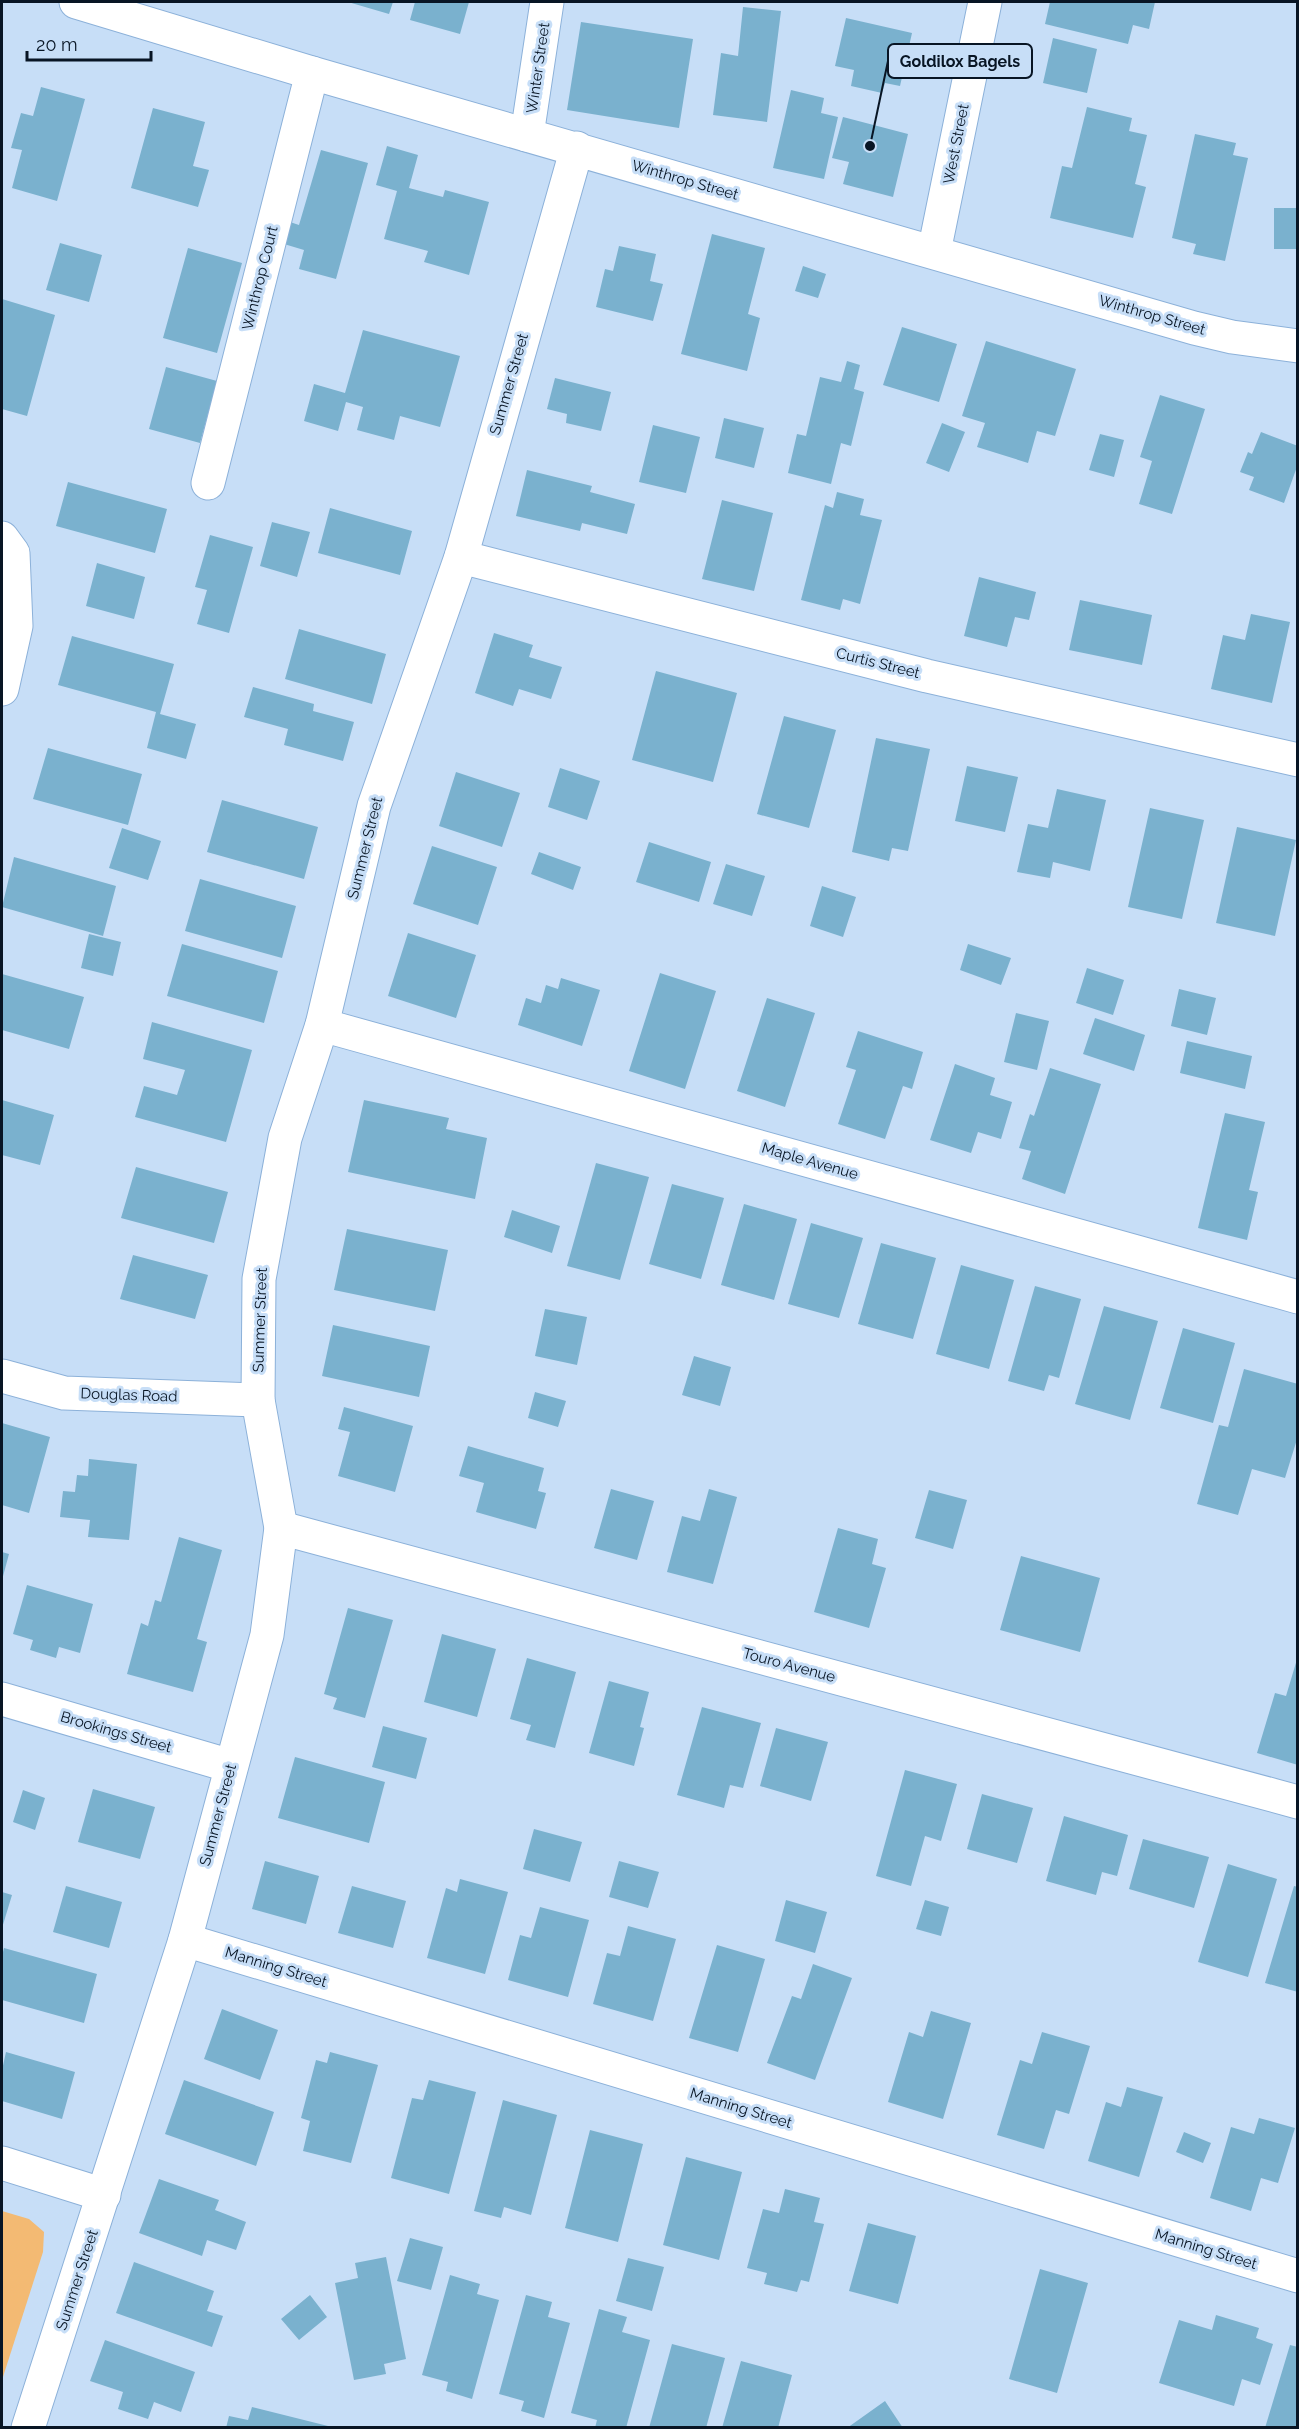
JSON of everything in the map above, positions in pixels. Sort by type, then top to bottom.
[{"type":"street","name":"Winthrop Street","points":[[76,2],[312,73],[1194,328],[1232,337],[1298,346]]},
{"type":"street","name":"Winter Street","points":[[527,135],[547,2]]},
{"type":"street","name":"West Street","points":[[934,252],[985,2]]},
{"type":"street","name":"Winthrop Court","points":[[208,483],[312,73]]},
{"type":"street","name":"Summer Street","points":[[28,2427],[185,1940],[267,1635],[281,1528],[258,1400],[259,1280],[285,1138],[322,1025],[374,806],[461,557],[577,148]]},
{"type":"street","points":[[2,538],[13,553],[16,626],[2,689]]},
{"type":"street","name":"Curtis Street","points":[[461,557],[927,676],[1298,759]]},
{"type":"street","name":"Maple Avenue","points":[[322,1025],[1298,1297]]},
{"type":"street","name":"Douglas Road","points":[[2,1376],[64,1393],[258,1400]]},
{"type":"street","name":"Touro Avenue","points":[[281,1528],[1298,1802]]},
{"type":"street","name":"Brookings Street","points":[[2,1699],[231,1766]]},
{"type":"street","name":"Manning Street","points":[[185,1940],[1298,2276]]},
{"type":"street","points":[[2,2163],[105,2194]]},
{"type":"shaded area","points":[[2,2211],[29,2219],[44,2232],[43,2252],[2,2380]]},
{"type":"building","points":[[348,2],[393,2],[389,14]]},
{"type":"building","points":[[415,2],[469,2],[460,34],[410,20]]},
{"type":"building","points":[[1050,2],[1155,2],[1149,29],[1133,25],[1128,44],[1045,24]]},
{"type":"building","points":[[743,7],[781,11],[767,122],[713,115],[721,53],[738,56]]},
{"type":"building","points":[[846,18],[912,33],[900,86],[885,83],[882,93],[851,86],[854,70],[835,66]]},
{"type":"building","points":[[581,22],[693,39],[679,128],[567,110]]},
{"type":"building","points":[[1053,38],[1097,49],[1087,93],[1043,83]]},
{"type":"building","points":[[41,87],[85,99],[57,201],[12,188],[22,150],[11,148],[21,113],[33,116]]},
{"type":"building","points":[[791,90],[824,98],[821,113],[838,117],[824,179],[773,168]]},
{"type":"building","points":[[1087,107],[1132,118],[1129,131],[1147,135],[1135,184],[1146,187],[1133,238],[1050,218],[1062,166],[1072,168]]},
{"type":"building","points":[[153,108],[205,122],[193,166],[209,170],[198,207],[131,188]]},
{"type":"building","points":[[843,117],[908,134],[893,197],[843,184],[849,162],[832,158]]},
{"type":"building","points":[[1195,134],[1236,143],[1233,155],[1248,158],[1225,261],[1193,254],[1196,244],[1172,238]]},
{"type":"building","points":[[387,146],[418,155],[409,188],[443,197],[445,190],[489,202],[469,275],[424,262],[428,251],[384,239],[397,191],[376,185]]},
{"type":"building","points":[[321,150],[368,163],[336,279],[299,269],[304,250],[284,244],[290,222],[299,225]]},
{"type":"building","points":[[1274,208],[1298,208],[1298,249],[1274,249]]},
{"type":"building","points":[[712,234],[765,248],[748,314],[760,318],[747,371],[681,354]]},
{"type":"building","points":[[60,243],[102,255],[89,302],[46,290]]},
{"type":"building","points":[[619,246],[656,254],[650,281],[663,284],[653,321],[596,307],[605,269],[613,271]]},
{"type":"building","points":[[188,248],[242,263],[217,353],[163,338]]},
{"type":"building","points":[[803,266],[826,274],[818,298],[795,291]]},
{"type":"building","points":[[2,299],[55,315],[27,416],[2,409]]},
{"type":"building","points":[[902,327],[957,344],[939,402],[883,385]]},
{"type":"building","points":[[363,330],[460,356],[440,427],[400,416],[394,440],[357,430],[363,407],[346,402],[338,431],[304,421],[314,384],[345,393]]},
{"type":"building","points":[[986,341],[1076,369],[1055,436],[1037,431],[1028,463],[977,447],[985,423],[962,416]]},
{"type":"building","points":[[847,361],[860,365],[854,389],[864,392],[851,446],[841,443],[831,484],[788,473],[797,434],[806,436],[820,377],[841,382]]},
{"type":"building","points":[[166,367],[217,381],[200,443],[149,429]]},
{"type":"building","points":[[555,378],[611,392],[601,431],[566,423],[567,414],[547,409]]},
{"type":"building","points":[[1160,395],[1205,409],[1172,514],[1139,504],[1152,461],[1140,457]]},
{"type":"building","points":[[724,418],[764,428],[754,468],[715,458]]},
{"type":"building","points":[[942,423],[965,432],[949,472],[926,463]]},
{"type":"building","points":[[653,425],[700,437],[686,493],[639,482]]},
{"type":"building","points":[[1261,432],[1298,446],[1298,464],[1284,503],[1249,490],[1254,477],[1240,472],[1248,452],[1252,454]]},
{"type":"building","points":[[1100,434],[1124,440],[1114,477],[1089,470]]},
{"type":"building","points":[[527,470],[592,486],[590,492],[635,504],[627,534],[582,523],[580,531],[516,516]]},
{"type":"building","points":[[68,482],[167,509],[155,553],[56,526]]},
{"type":"building","points":[[837,492],[864,499],[860,515],[882,520],[860,604],[843,599],[840,610],[801,600],[825,505],[833,508]]},
{"type":"building","points":[[722,500],[773,513],[754,591],[702,579]]},
{"type":"building","points":[[330,508],[412,531],[400,575],[318,553]]},
{"type":"building","points":[[272,522],[310,532],[297,577],[260,566]]},
{"type":"building","points":[[210,535],[253,547],[229,633],[197,624],[207,590],[195,587]]},
{"type":"building","points":[[97,563],[145,577],[134,619],[86,606]]},
{"type":"building","points":[[979,577],[1036,592],[1029,620],[1015,617],[1007,647],[964,636]]},
{"type":"building","points":[[1080,600],[1152,615],[1142,665],[1069,650]]},
{"type":"building","points":[[1251,614],[1290,622],[1272,703],[1211,689],[1223,635],[1245,640]]},
{"type":"building","points":[[299,629],[386,654],[372,704],[285,679]]},
{"type":"building","points":[[494,633],[533,645],[529,657],[562,667],[551,699],[519,689],[513,706],[475,693]]},
{"type":"building","points":[[72,636],[174,664],[160,714],[196,724],[186,759],[147,748],[156,712],[58,685]]},
{"type":"building","points":[[656,671],[737,693],[713,782],[632,760]]},
{"type":"building","points":[[253,687],[314,704],[313,711],[354,722],[343,761],[284,745],[288,729],[244,717]]},
{"type":"building","points":[[784,716],[836,730],[809,828],[757,814]]},
{"type":"building","points":[[876,738],[930,749],[908,851],[892,848],[889,861],[852,852]]},
{"type":"building","points":[[48,748],[142,774],[128,825],[33,799]]},
{"type":"building","points":[[967,766],[1018,777],[1005,832],[955,821]]},
{"type":"building","points":[[560,768],[600,781],[587,820],[548,807]]},
{"type":"building","points":[[456,772],[520,793],[502,847],[439,826]]},
{"type":"building","points":[[1057,789],[1106,800],[1090,871],[1053,862],[1050,878],[1017,872],[1028,824],[1048,828]]},
{"type":"building","points":[[222,800],[318,827],[304,879],[207,852]]},
{"type":"building","points":[[1150,808],[1204,820],[1182,919],[1128,907]]},
{"type":"building","points":[[1237,827],[1296,840],[1275,936],[1216,923]]},
{"type":"building","points":[[122,828],[161,841],[148,880],[109,868]]},
{"type":"building","points":[[649,842],[711,862],[699,902],[636,882]]},
{"type":"building","points":[[432,846],[497,867],[478,925],[413,904]]},
{"type":"building","points":[[539,852],[581,867],[573,890],[531,874]]},
{"type":"building","points":[[14,857],[116,886],[103,936],[2,907]]},
{"type":"building","points":[[726,864],[765,876],[752,916],[713,904]]},
{"type":"building","points":[[200,879],[296,906],[282,958],[185,931]]},
{"type":"building","points":[[822,886],[856,897],[843,937],[810,926]]},
{"type":"building","points":[[408,933],[476,955],[456,1018],[388,996]]},
{"type":"building","points":[[89,934],[121,942],[113,976],[81,968]]},
{"type":"building","points":[[182,944],[278,971],[264,1023],[167,996]]},
{"type":"building","points":[[968,944],[1011,958],[1001,985],[960,970]]},
{"type":"building","points":[[1087,968],[1124,980],[1113,1015],[1076,1003]]},
{"type":"building","points":[[660,973],[716,991],[685,1089],[629,1071]]},
{"type":"building","points":[[2,974],[84,997],[69,1049],[2,1030]]},
{"type":"building","points":[[561,978],[600,990],[582,1046],[518,1025],[526,998],[541,1003],[546,985],[558,989]]},
{"type":"building","points":[[1179,989],[1216,998],[1207,1035],[1171,1026]]},
{"type":"building","points":[[767,998],[815,1013],[785,1107],[737,1091]]},
{"type":"building","points":[[1016,1013],[1049,1021],[1037,1070],[1004,1062]]},
{"type":"building","points":[[1095,1018],[1145,1035],[1134,1071],[1083,1054]]},
{"type":"building","points":[[152,1022],[252,1050],[226,1142],[135,1117],[144,1086],[177,1095],[185,1070],[143,1059]]},
{"type":"building","points":[[858,1031],[923,1052],[912,1089],[903,1086],[885,1139],[838,1124],[856,1070],[846,1067]]},
{"type":"building","points":[[1187,1041],[1252,1056],[1245,1089],[1180,1073]]},
{"type":"building","points":[[955,1064],[995,1078],[990,1095],[1012,1102],[1001,1139],[978,1132],[971,1153],[930,1140]]},
{"type":"building","points":[[1050,1068],[1101,1084],[1065,1194],[1022,1179],[1031,1151],[1019,1148],[1030,1114],[1034,1116]]},
{"type":"building","points":[[2,1100],[54,1115],[40,1165],[2,1155]]},
{"type":"building","points":[[364,1100],[449,1118],[446,1129],[487,1138],[475,1199],[348,1172]]},
{"type":"building","points":[[1225,1113],[1265,1122],[1249,1190],[1258,1192],[1247,1240],[1198,1228]]},
{"type":"building","points":[[596,1163],[649,1177],[620,1280],[567,1266]]},
{"type":"building","points":[[136,1167],[228,1192],[214,1243],[121,1218]]},
{"type":"building","points":[[672,1184],[724,1198],[701,1279],[649,1264]]},
{"type":"building","points":[[744,1204],[797,1219],[774,1300],[721,1285]]},
{"type":"building","points":[[512,1210],[560,1226],[552,1253],[504,1237]]},
{"type":"building","points":[[811,1223],[863,1238],[839,1318],[788,1304]]},
{"type":"building","points":[[347,1229],[448,1250],[435,1311],[334,1290]]},
{"type":"building","points":[[881,1243],[936,1258],[913,1339],[858,1324]]},
{"type":"building","points":[[133,1255],[208,1275],[195,1319],[120,1299]]},
{"type":"building","points":[[961,1265],[1014,1280],[989,1369],[936,1354]]},
{"type":"building","points":[[1035,1286],[1081,1299],[1059,1378],[1049,1375],[1044,1391],[1008,1381]]},
{"type":"building","points":[[1104,1306],[1158,1321],[1130,1420],[1075,1404]]},
{"type":"building","points":[[545,1309],[587,1317],[577,1365],[535,1356]]},
{"type":"building","points":[[333,1325],[430,1346],[419,1397],[322,1376]]},
{"type":"building","points":[[1183,1328],[1235,1343],[1213,1423],[1160,1408]]},
{"type":"building","points":[[694,1356],[731,1367],[720,1406],[682,1395]]},
{"type":"building","points":[[1244,1369],[1298,1384],[1298,1436],[1285,1478],[1252,1469],[1238,1515],[1197,1504],[1219,1425],[1228,1427]]},
{"type":"building","points":[[535,1392],[566,1401],[558,1427],[528,1418]]},
{"type":"building","points":[[344,1407],[413,1426],[395,1492],[338,1476],[350,1432],[338,1429]]},
{"type":"building","points":[[2,1423],[50,1437],[29,1513],[2,1505]]},
{"type":"building","points":[[468,1446],[544,1468],[538,1491],[546,1493],[536,1529],[476,1512],[484,1483],[459,1476]]},
{"type":"building","points":[[89,1459],[137,1464],[129,1540],[88,1537],[90,1520],[60,1517],[63,1491],[75,1492],[77,1475],[88,1476]]},
{"type":"building","points":[[611,1489],[654,1501],[637,1560],[594,1548]]},
{"type":"building","points":[[709,1489],[737,1497],[713,1584],[667,1572],[682,1516],[700,1521]]},
{"type":"building","points":[[929,1490],[967,1500],[953,1549],[915,1538]]},
{"type":"building","points":[[838,1528],[878,1539],[872,1564],[886,1568],[869,1628],[814,1612]]},
{"type":"building","points":[[179,1537],[222,1550],[197,1639],[207,1642],[193,1692],[127,1674],[141,1623],[148,1626],[155,1600],[161,1602]]},
{"type":"building","points":[[2,1552],[9,1554],[2,1580]]},
{"type":"building","points":[[1021,1556],[1100,1578],[1080,1652],[1000,1630]]},
{"type":"building","points":[[27,1585],[93,1604],[80,1653],[59,1647],[56,1658],[30,1650],[33,1640],[13,1634]]},
{"type":"building","points":[[348,1608],[393,1620],[365,1718],[333,1709],[337,1698],[324,1694]]},
{"type":"building","points":[[442,1634],[496,1649],[477,1717],[424,1702]]},
{"type":"building","points":[[1298,1656],[1298,1765],[1257,1753],[1275,1693],[1286,1696]]},
{"type":"building","points":[[527,1658],[576,1672],[555,1748],[526,1740],[531,1725],[510,1719]]},
{"type":"building","points":[[609,1681],[649,1692],[640,1727],[644,1728],[634,1766],[589,1753]]},
{"type":"building","points":[[702,1707],[761,1723],[743,1788],[730,1785],[724,1808],[677,1795]]},
{"type":"building","points":[[383,1726],[427,1738],[416,1779],[372,1767]]},
{"type":"building","points":[[776,1728],[828,1742],[811,1801],[760,1786]]},
{"type":"building","points":[[295,1757],[385,1782],[369,1843],[278,1818]]},
{"type":"building","points":[[905,1770],[957,1784],[941,1841],[925,1836],[911,1886],[876,1876]]},
{"type":"building","points":[[93,1789],[155,1807],[140,1859],[78,1842]]},
{"type":"building","points":[[23,1790],[45,1798],[35,1830],[13,1822]]},
{"type":"building","points":[[982,1794],[1033,1808],[1017,1863],[967,1849]]},
{"type":"building","points":[[1064,1816],[1128,1835],[1117,1876],[1102,1872],[1096,1895],[1046,1881]]},
{"type":"building","points":[[534,1829],[582,1842],[570,1882],[523,1869]]},
{"type":"building","points":[[1143,1839],[1209,1857],[1194,1908],[1129,1889]]},
{"type":"building","points":[[265,1861],[319,1876],[306,1924],[252,1909]]},
{"type":"building","points":[[619,1861],[659,1872],[648,1908],[609,1897]]},
{"type":"building","points":[[1228,1864],[1277,1879],[1248,1977],[1198,1962]]},
{"type":"building","points":[[460,1879],[508,1892],[485,1974],[427,1958],[446,1888],[457,1892]]},
{"type":"building","points":[[66,1886],[122,1902],[109,1948],[53,1932]]},
{"type":"building","points":[[352,1886],[406,1901],[393,1948],[338,1933]]},
{"type":"building","points":[[1294,1886],[1298,1887],[1298,1992],[1265,1983]]},
{"type":"building","points":[[2,1892],[12,1895],[2,1928]]},
{"type":"building","points":[[786,1900],[827,1912],[815,1953],[775,1941]]},
{"type":"building","points":[[925,1900],[949,1907],[941,1936],[916,1929]]},
{"type":"building","points":[[540,1907],[589,1920],[568,1997],[508,1980],[520,1935],[531,1938]]},
{"type":"building","points":[[628,1926],[676,1939],[653,2021],[593,2004],[607,1953],[620,1956]]},
{"type":"building","points":[[717,1945],[765,1959],[738,2052],[689,2038]]},
{"type":"building","points":[[4,1948],[97,1974],[84,2023],[2,2000]]},
{"type":"building","points":[[813,1964],[852,1978],[815,2080],[767,2063],[792,1996],[801,1999]]},
{"type":"building","points":[[222,2009],[278,2030],[260,2080],[204,2059]]},
{"type":"building","points":[[931,2011],[971,2023],[943,2119],[888,2102],[909,2032],[923,2037]]},
{"type":"building","points":[[1042,2032],[1090,2046],[1069,2114],[1056,2110],[1044,2149],[997,2135],[1020,2060],[1032,2064]]},
{"type":"building","points":[[6,2052],[75,2072],[62,2119],[2,2101],[2,2070]]},
{"type":"building","points":[[330,2052],[378,2065],[351,2163],[303,2151],[310,2121],[301,2118],[316,2060],[327,2063]]},
{"type":"building","points":[[184,2080],[274,2112],[256,2166],[165,2134]]},
{"type":"building","points":[[429,2080],[476,2092],[449,2194],[391,2178],[412,2098],[423,2100]]},
{"type":"building","points":[[1127,2087],[1163,2097],[1139,2177],[1088,2161],[1106,2102],[1121,2107]]},
{"type":"building","points":[[503,2100],[557,2115],[531,2215],[504,2207],[501,2218],[474,2211]]},
{"type":"building","points":[[1259,2118],[1295,2128],[1278,2183],[1261,2178],[1251,2211],[1210,2198],[1231,2127],[1254,2134]]},
{"type":"building","points":[[590,2130],[643,2144],[618,2242],[565,2228]]},
{"type":"building","points":[[1184,2132],[1211,2143],[1203,2163],[1176,2152]]},
{"type":"building","points":[[686,2157],[742,2172],[719,2260],[663,2245]]},
{"type":"building","points":[[159,2179],[219,2200],[215,2210],[246,2222],[236,2250],[207,2240],[202,2256],[139,2233]]},
{"type":"building","points":[[785,2189],[820,2198],[814,2222],[824,2224],[809,2282],[801,2280],[797,2292],[764,2284],[767,2273],[747,2268],[763,2209],[779,2213]]},
{"type":"building","points":[[868,2223],[916,2236],[898,2304],[849,2291]]},
{"type":"building","points":[[410,2238],[443,2247],[431,2290],[397,2281]]},
{"type":"building","points":[[386,2257],[406,2359],[384,2364],[386,2374],[354,2380],[335,2283],[358,2278],[355,2263]]},
{"type":"building","points":[[628,2258],[664,2267],[652,2311],[616,2301]]},
{"type":"building","points":[[134,2262],[214,2291],[207,2311],[223,2316],[212,2347],[116,2313]]},
{"type":"building","points":[[1040,2269],[1088,2283],[1057,2393],[1009,2379]]},
{"type":"building","points":[[450,2275],[480,2284],[477,2294],[499,2300],[472,2399],[446,2391],[448,2382],[422,2375]]},
{"type":"building","points":[[310,2295],[327,2317],[299,2340],[281,2319]]},
{"type":"building","points":[[526,2295],[552,2302],[548,2317],[570,2323],[544,2418],[521,2411],[524,2401],[499,2394]]},
{"type":"building","points":[[599,2309],[627,2317],[622,2332],[650,2340],[626,2428],[595,2428],[597,2420],[571,2413]]},
{"type":"building","points":[[1216,2315],[1259,2328],[1256,2338],[1273,2344],[1260,2385],[1242,2379],[1234,2406],[1159,2383],[1179,2320],[1212,2330]]},
{"type":"building","points":[[105,2340],[195,2372],[181,2412],[154,2402],[148,2419],[118,2409],[123,2392],[90,2381]]},
{"type":"building","points":[[672,2344],[725,2358],[706,2428],[649,2428]]},
{"type":"building","points":[[1290,2345],[1298,2347],[1298,2428],[1265,2428]]},
{"type":"building","points":[[741,2361],[792,2375],[778,2428],[722,2428]]},
{"type":"building","points":[[885,2401],[903,2428],[847,2428]]},
{"type":"building","points":[[252,2407],[332,2428],[226,2428],[229,2416],[248,2420]]},
{"type":"place","name":"Goldilox Bagels","points":[[870,146]]}]
